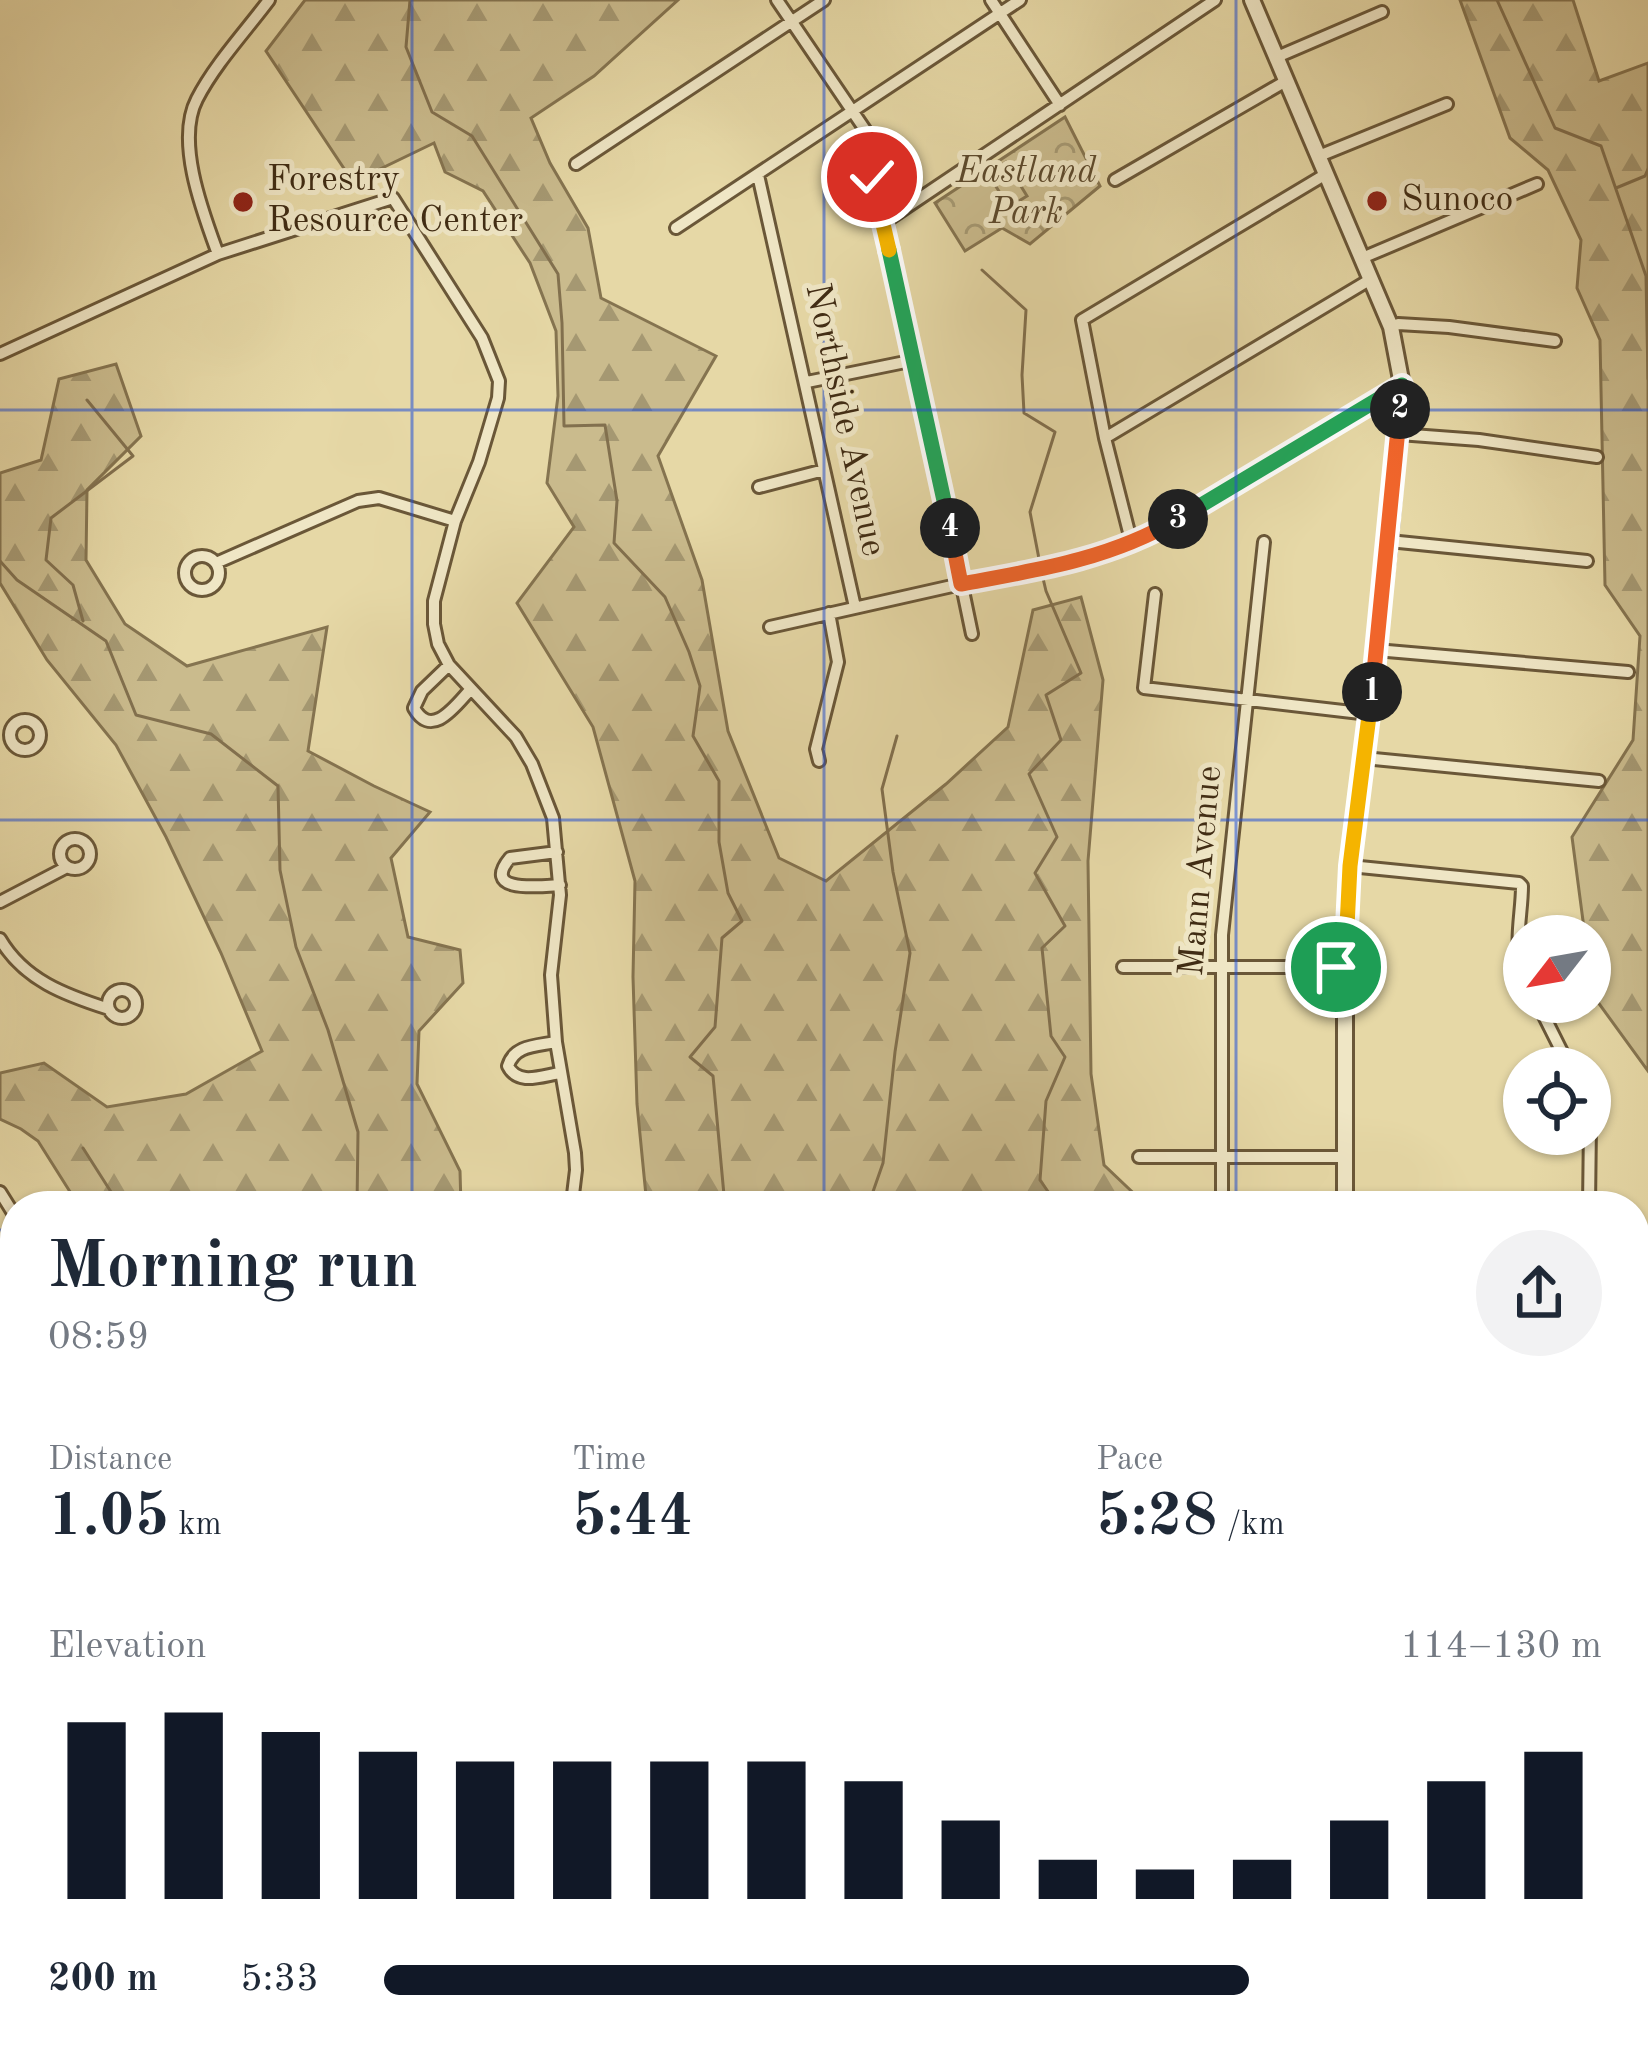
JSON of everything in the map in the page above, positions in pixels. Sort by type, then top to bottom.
[{"type":"street","points":[[218,254],[199,197],[189,128],[194,102],[268,0]]},
{"type":"street","points":[[777,0],[913,202]]},
{"type":"street","points":[[576,164],[824,0]]},
{"type":"street","points":[[991,0],[1060,105]]},
{"type":"street","points":[[676,228],[1020,0]]},
{"type":"street","points":[[883,223],[1215,0]]},
{"type":"street","points":[[1252,0],[1391,327],[1402,385],[1389,542],[1350,866],[1345,1191]]},
{"type":"street","points":[[1276,57],[1382,12]]},
{"type":"street","points":[[1115,180],[1286,81]]},
{"type":"street","points":[[1319,156],[1447,104]]},
{"type":"street","points":[[872,140],[869,157],[972,634]]},
{"type":"street","points":[[1132,544],[1082,320],[1326,174]]},
{"type":"street","name":"Northside Avenue","points":[[758,175],[855,608]]},
{"type":"street","points":[[1362,258],[1537,184]]},
{"type":"street","points":[[0,355],[218,254],[393,198],[482,338],[499,380],[498,398],[455,521],[434,601],[434,624],[448,665],[516,737],[553,818],[560,885],[551,976],[560,1073],[575,1153],[574,1191]]},
{"type":"street","points":[[1105,438],[1371,278]]},
{"type":"street","points":[[1391,327],[1427,326],[1555,341]]},
{"type":"street","points":[[806,382],[915,360]]},
{"type":"street","points":[[770,627],[1046,568],[1132,544],[1402,385]]},
{"type":"street","points":[[1399,434],[1597,457]]},
{"type":"street","points":[[759,487],[824,470]]},
{"type":"street","points":[[216,563],[358,501],[379,498],[455,521]]},
{"type":"street","name":"Mann Avenue","points":[[1222,1191],[1222,934],[1264,542]]},
{"type":"street","points":[[1389,542],[1586,561]]},
{"type":"street","points":[[1155,594],[1144,688],[1369,714]]},
{"type":"street","points":[[819,761],[816,749],[838,662],[829,613]]},
{"type":"street","points":[[1376,650],[1628,672]]},
{"type":"street","points":[[448,665],[416,699],[419,718],[427,722],[447,715],[471,689]]},
{"type":"street","points":[[1364,758],[1599,781]]},
{"type":"street","points":[[557,852],[510,858],[503,873],[510,885],[560,885]]},
{"type":"street","points":[[1350,866],[1512,881],[1522,886],[1520,915]]},
{"type":"street","points":[[0,902],[67,867]]},
{"type":"street","points":[[0,939],[20,967],[43,983],[109,1009]]},
{"type":"street","points":[[1123,967],[1345,967]]},
{"type":"street","points":[[556,1042],[524,1048],[514,1053],[508,1066],[514,1076],[523,1079],[560,1073]]},
{"type":"street","points":[[1589,1191],[1590,1155]]},
{"type":"street","points":[[1139,1157],[1345,1157]]},
{"type":"green space","points":[[305,0],[678,0],[594,76],[531,118],[550,163],[588,228],[601,298],[716,356],[658,456],[702,580],[728,731],[779,858],[826,881],[1008,727],[1033,610],[1081,597],[1103,680],[1088,861],[1091,1074],[1104,1165],[1131,1191],[646,1191],[637,1104],[635,881],[593,727],[517,603],[574,527],[547,483],[558,396],[556,331],[530,263],[483,191],[445,172],[434,143],[353,182],[266,51]]},
{"type":"green space","points":[[1460,0],[1573,0],[1599,81],[1648,63],[1648,1071],[1611,1020],[1611,915],[1582,915],[1572,837],[1633,740],[1640,636],[1605,585],[1600,340],[1577,288],[1581,240],[1548,170],[1510,138]]},
{"type":"green space","name":"Eastland Park","points":[[1065,117],[1100,186],[1030,244],[1002,228],[965,251],[935,203]]},
{"type":"green space","points":[[1006,162],[1027,196],[1009,207],[988,174]]},
{"type":"green space","points":[[116,364],[141,436],[87,490],[86,560],[125,624],[187,666],[327,627],[308,751],[430,812],[391,858],[408,937],[460,950],[463,983],[419,1031],[417,1084],[460,1171],[461,1191],[70,1191],[38,1141],[0,1119],[0,1073],[44,1063],[107,1107],[186,1094],[262,1051],[166,837],[116,745],[47,660],[0,583],[0,473],[41,460],[59,379]]},
{"type":"waterway","points":[[410,0],[406,47],[432,112],[472,136],[558,274],[564,426],[605,425],[617,501],[614,543],[665,597],[700,686],[693,736],[719,781],[719,842],[728,893],[742,921],[722,938],[715,1027],[690,1057],[713,1076],[724,1191]]},
{"type":"waterway","points":[[1497,0],[1555,128],[1601,146],[1646,276],[1648,379]]},
{"type":"waterway","points":[[1616,188],[1645,176],[1648,169]]},
{"type":"waterway","points":[[982,270],[1026,310],[1024,413],[1055,432],[1030,512],[1040,564]]},
{"type":"waterway","points":[[83,621],[73,585],[46,560],[51,518],[133,456],[87,400]]},
{"type":"waterway","points":[[0,561],[17,580],[106,641],[136,715],[211,734],[278,786],[280,870],[296,947],[328,1030],[358,1132],[357,1191]]},
{"type":"waterway","points":[[1042,574],[1081,673],[1046,695],[1061,740],[1029,774],[1057,837],[1035,873],[1065,926],[1042,948],[1051,1036],[1065,1057],[1046,1101],[1040,1180],[1048,1191]]},
{"type":"waterway","points":[[873,1191],[883,1163],[910,953],[882,789],[897,736]]},
{"type":"waterway","points":[[83,1148],[110,1191]]},
{"type":"place","name":"Sunoco","points":[[1377,201]]},
{"type":"place","name":"Forestry Resource Center","points":[[243,202]]},
{"type":"route","points":[[872,177],[961,584],[1046,568],[1146,538],[1402,385],[1389,542],[1350,866],[1345,967],[1336,967]]}]
